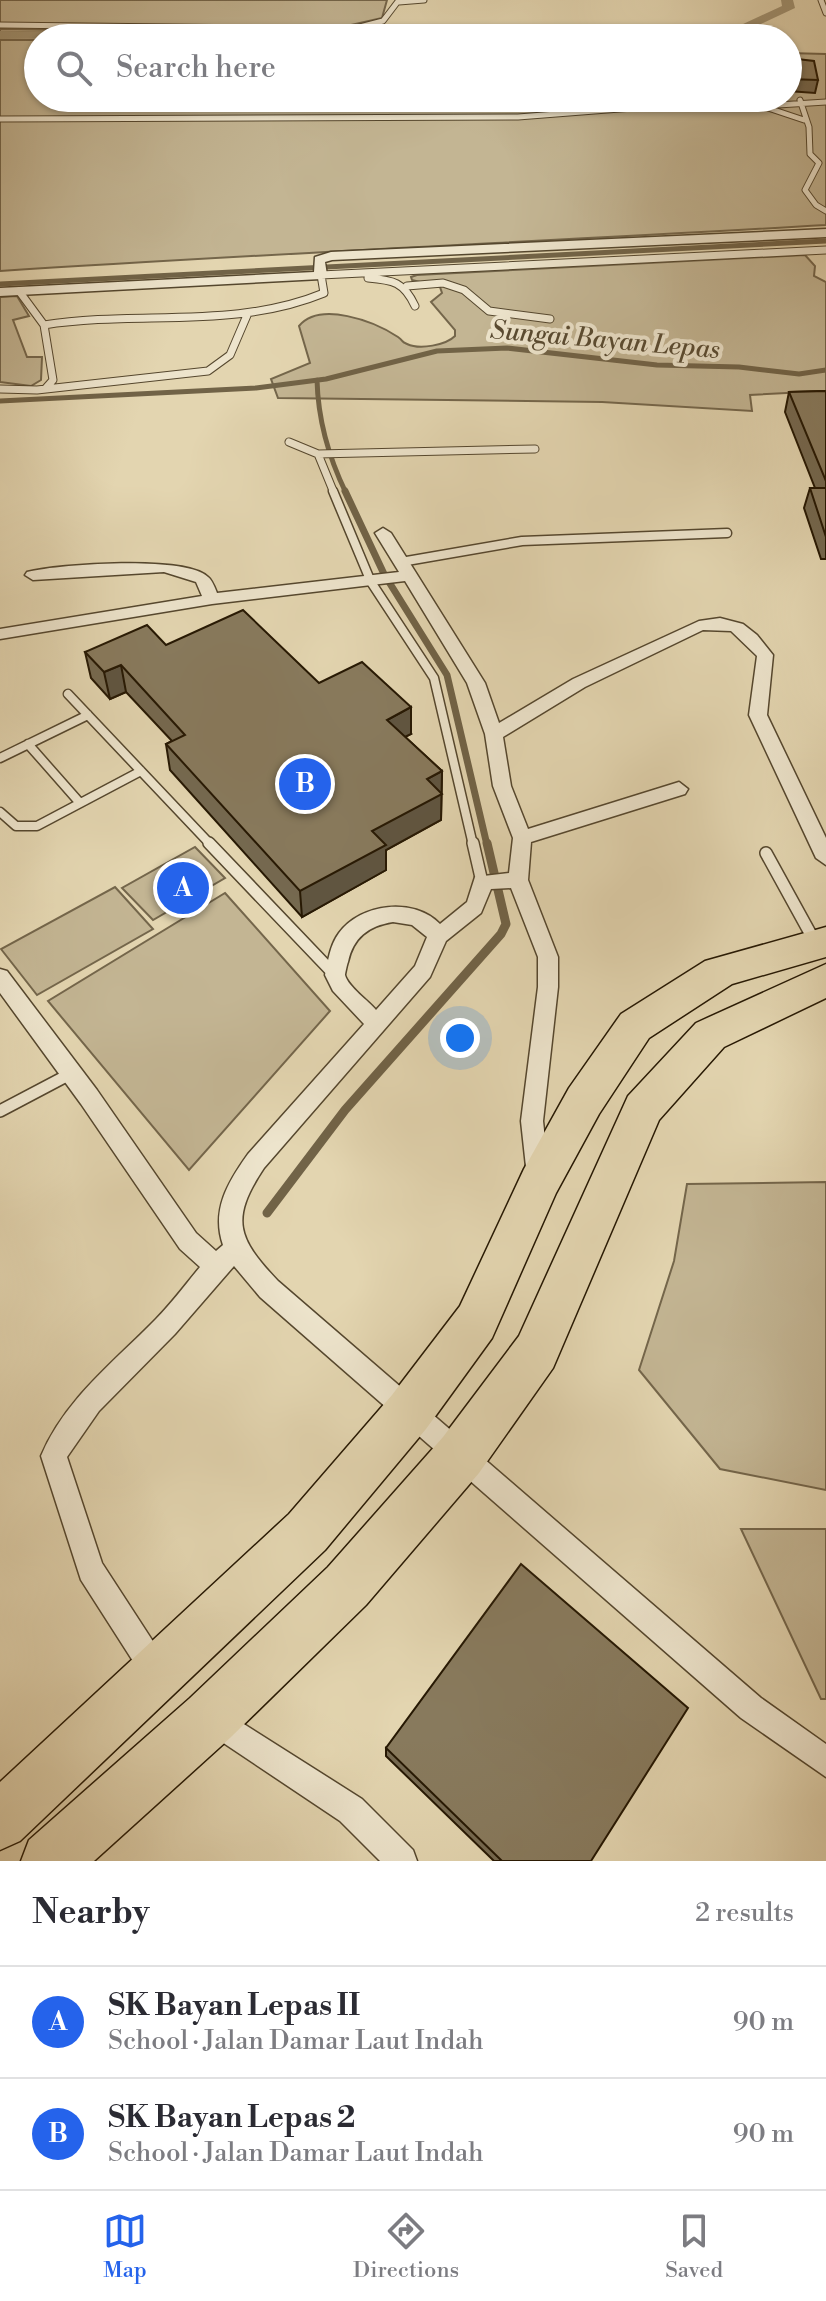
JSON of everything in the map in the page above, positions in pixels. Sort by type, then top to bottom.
[{"type":"highway","points":[[0,1821],[307,1532],[409,1412],[476,1322],[539,1183],[584,1101],[635,1026],[719,972],[822,955]]},
{"type":"highway","points":[[50,1861],[210,1718],[347,1586],[461,1455],[536,1352],[643,1109],[710,1035],[822,955]]},
{"type":"street","points":[[0,292],[320,270],[331,256],[826,233]]},
{"type":"street","points":[[383,533],[403,572],[476,683],[494,734],[502,786],[522,838]]},
{"type":"street","points":[[33,575],[164,567],[202,579],[212,599]]},
{"type":"street","points":[[0,634],[212,599],[375,581],[403,572]]},
{"type":"street","points":[[494,734],[579,683],[686,632],[715,622],[732,624],[765,655],[766,673],[757,704],[758,715],[826,858]]},
{"type":"street","points":[[158,1675],[91,1570],[54,1456],[95,1393],[166,1326],[226,1258],[227,1220],[242,1179],[423,971],[438,936],[477,906],[499,881],[522,838],[679,789]]},
{"type":"street","points":[[499,881],[548,957],[548,987],[532,1121],[539,1183]]},
{"type":"street","points":[[377,1024],[340,985],[335,975],[346,938],[368,921],[385,915],[420,917],[431,923],[438,936]]},
{"type":"street","points":[[0,977],[72,1073],[188,1241],[250,1270],[751,1708],[826,1762]]},
{"type":"street","points":[[210,1718],[351,1810],[402,1861]]},
{"type":"lane","points":[[371,24],[383,21],[399,1],[424,0]]},
{"type":"lane","points":[[814,0],[824,0],[826,13]]},
{"type":"lane","points":[[0,25],[24,25]]},
{"type":"lane","points":[[802,100],[826,102]]},
{"type":"lane","points":[[802,110],[809,127],[810,154],[819,163],[805,190],[816,205],[826,211]]},
{"type":"lane","points":[[0,119],[518,117],[582,112]]},
{"type":"lane","points":[[780,112],[804,120]]},
{"type":"lane","points":[[44,325],[248,313],[313,299],[324,293],[320,270],[360,273],[826,250]]},
{"type":"lane","points":[[360,273],[367,278],[398,281],[407,286],[443,283],[464,290],[489,311],[550,319]]},
{"type":"lane","points":[[407,286],[415,306]]},
{"type":"lane","points":[[19,291],[44,325],[53,380],[45,389]]},
{"type":"lane","points":[[0,389],[45,389],[223,367],[230,359],[248,313]]},
{"type":"lane","points":[[289,442],[318,454],[535,449]]},
{"type":"lane","points":[[318,454],[375,581],[434,678],[499,881]]},
{"type":"lane","points":[[403,572],[458,547],[564,537],[727,533]]},
{"type":"lane","points":[[68,694],[335,975]]},
{"type":"lane","points":[[0,758],[88,715]]},
{"type":"lane","points":[[28,744],[80,803]]},
{"type":"lane","points":[[0,812],[12,827],[23,829],[37,826],[141,771]]},
{"type":"lane","points":[[766,853],[822,955]]},
{"type":"lane","points":[[0,1111],[72,1073]]},
{"type":"shaded area","points":[[0,0],[387,0],[382,18],[356,24],[0,24]]},
{"type":"shaded area","points":[[0,29],[24,29],[24,32],[0,32]]},
{"type":"shaded area","points":[[0,40],[24,40],[24,112],[802,112],[802,53],[826,54],[826,225],[0,271]]},
{"type":"shaded area","points":[[805,255],[815,266],[814,276],[826,282],[826,391],[750,395],[752,411],[602,402],[278,398],[271,379],[310,363],[299,326],[320,315],[333,314],[362,320],[412,346],[432,346],[451,339],[455,336],[455,330],[431,302],[442,293],[440,287],[412,280],[411,277],[417,275]]},
{"type":"shaded area","points":[[17,296],[29,316],[13,320],[27,357],[42,357],[41,380],[31,386],[0,382],[0,297]]},
{"type":"shaded area","points":[[195,847],[225,878],[153,920],[122,888]]},
{"type":"shaded area","points":[[115,887],[153,929],[37,995],[1,949]]},
{"type":"shaded area","points":[[225,893],[330,1011],[189,1170],[48,1001]]},
{"type":"shaded area","points":[[826,1182],[826,1490],[720,1469],[639,1370],[674,1261],[687,1184]]},
{"type":"shaded area","points":[[741,1529],[826,1529],[826,1699],[821,1699]]},
{"type":"building","points":[[802,60],[814,61],[818,80],[802,79]]},
{"type":"building","points":[[826,391],[826,481],[789,392]]},
{"type":"building","points":[[810,488],[826,488],[826,537]]},
{"type":"building","points":[[243,610],[319,683],[362,662],[411,707],[387,720],[442,771],[427,779],[442,794],[372,831],[386,845],[300,891],[166,744],[185,735],[121,665],[104,672],[85,652],[147,625],[166,645]]},
{"type":"building","points":[[521,1564],[688,1708],[591,1861],[502,1861],[386,1748]]},
{"type":"waterway","points":[[752,24],[789,8],[787,0]]},
{"type":"waterway","points":[[0,35],[24,35]]},
{"type":"waterway","points":[[0,284],[826,241]]},
{"type":"waterway","name":"Sungai Bayan Lepas","points":[[317,380],[437,351],[507,348],[657,365],[739,367],[799,374],[826,370]]},
{"type":"waterway","name":"Sungai Bayan Lepas","points":[[0,401],[256,388],[317,380]]},
{"type":"waterway","points":[[317,380],[326,438],[346,493]]},
{"type":"waterway","points":[[345,491],[384,574],[447,675],[487,845]]},
{"type":"waterway","points":[[267,1213],[345,1110],[501,934],[506,924],[487,843]]},
{"type":"place","name":"SK Bayan Lepas 2","points":[[305,784]]},
{"type":"place","name":"SK Bayan Lepas II","points":[[183,888]]}]
